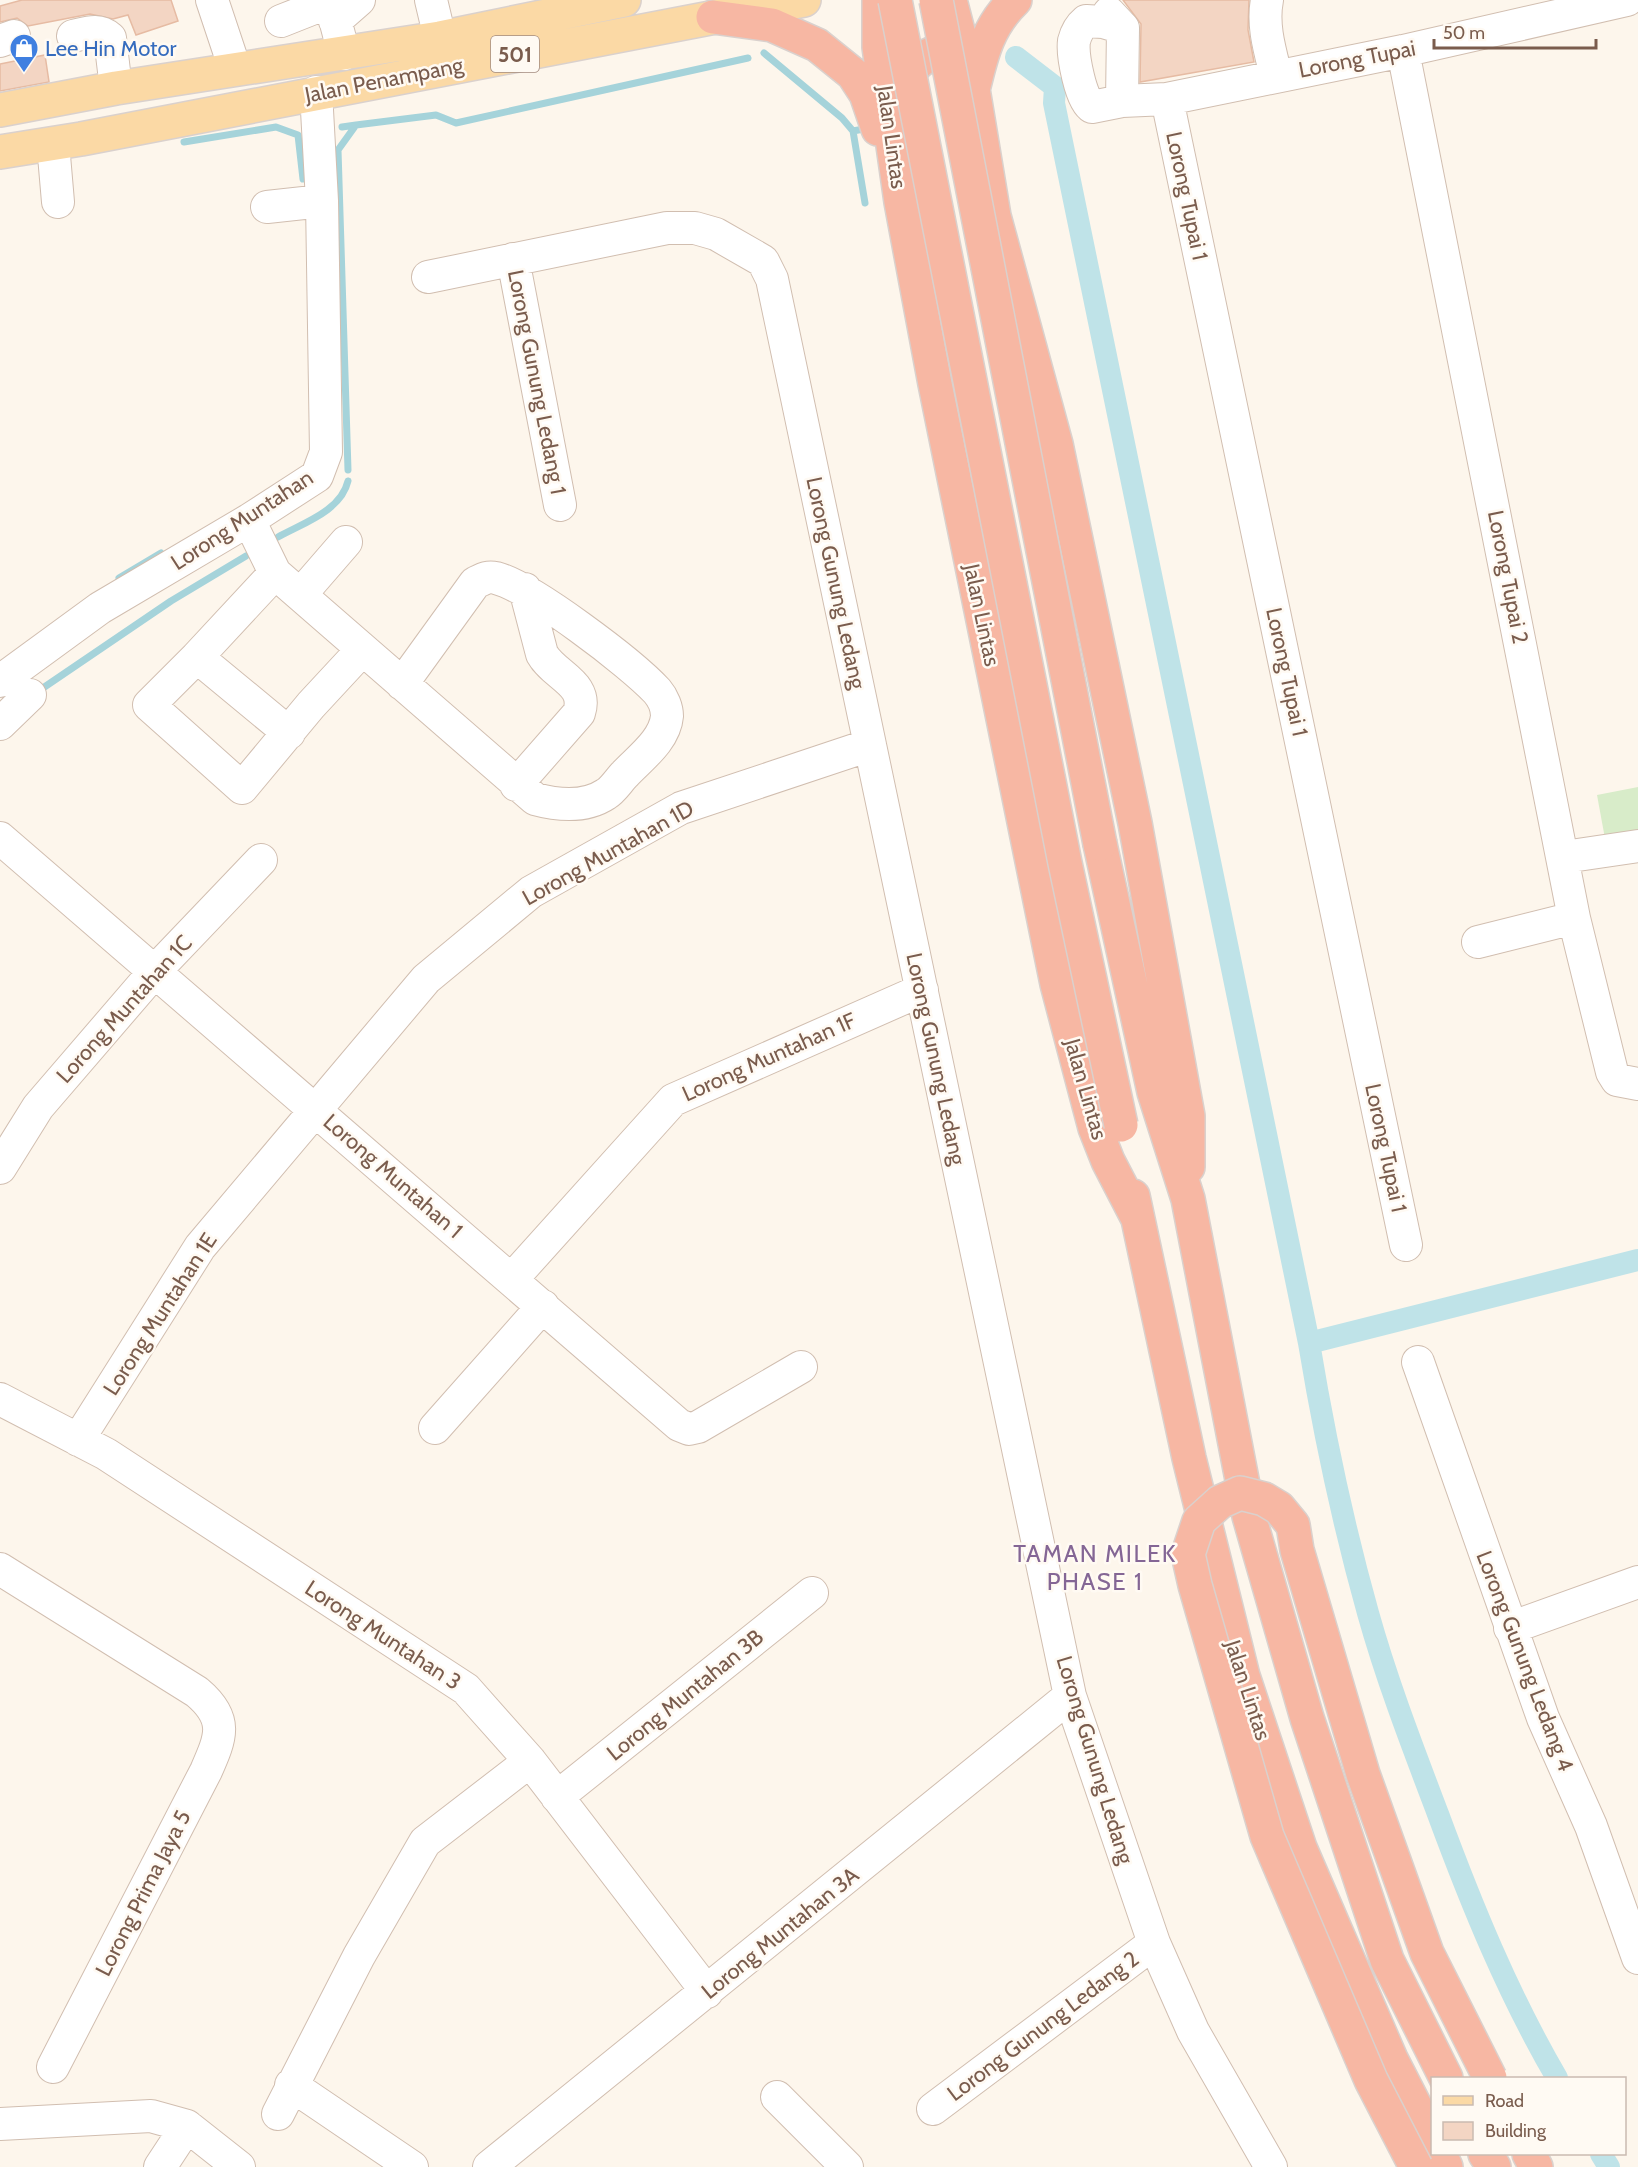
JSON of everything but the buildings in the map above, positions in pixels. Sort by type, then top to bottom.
[{"type":"highway","name":"Jalan Lintas","points":[[879,0],[879,47],[901,202],[934,384],[1057,984],[1095,1128],[1108,1161],[1137,1217]]},
{"type":"highway","name":"Jalan Lintas","points":[[895,0],[1065,863],[1121,1125],[1137,1217],[1189,1458],[1243,1676],[1304,1858],[1391,2059],[1431,2137]]},
{"type":"highway","points":[[936,0],[1098,832],[1154,1092],[1188,1199],[1250,1516],[1292,1668],[1387,1960],[1445,2077]]},
{"type":"highway","points":[[950,0],[973,89],[994,216],[1056,444],[1135,823],[1188,1116],[1188,1199]]},
{"type":"highway","points":[[973,89],[983,44],[992,27],[1015,0]]},
{"type":"highway","points":[[713,17],[771,25],[817,45],[853,74],[866,94],[901,202]]},
{"type":"highway","points":[[889,111],[913,64],[928,54],[943,53],[959,61],[973,89]]},
{"type":"highway","points":[[1416,2167],[1371,2080],[1267,1836],[1195,1585],[1188,1554],[1199,1521],[1220,1502],[1240,1493],[1264,1499],[1279,1508],[1293,1525],[1297,1550],[1364,1774],[1423,1942],[1489,2077]]},
{"type":"main road","name":"Jalan Penampang","points":[[0,110],[117,88],[440,38],[624,0]]},
{"type":"main road","name":"Jalan Penampang","points":[[0,152],[53,144],[804,0]]},
{"type":"street","points":[[212,0],[235,69]]},
{"type":"street","points":[[431,0],[440,38]]},
{"type":"street","points":[[1095,0],[1122,28],[1122,101]]},
{"type":"street","points":[[1267,0],[1265,12],[1267,40],[1276,75]]},
{"type":"street","name":"Lorong Tupai","points":[[1122,28],[1103,22],[1086,21],[1080,27],[1074,42],[1077,69],[1089,106],[1122,101],[1167,99],[1403,51],[1627,0]]},
{"type":"street","points":[[280,21],[338,6],[344,54]]},
{"type":"street","points":[[73,36],[94,31],[104,33],[110,38],[117,88]]},
{"type":"street","name":"Lorong Tupai 2","points":[[1403,51],[1564,857],[1574,918],[1612,1072],[1617,1080],[1638,1084]]},
{"type":"street","name":"Lorong Muntahan","points":[[0,681],[100,608],[249,520],[316,476],[326,452],[322,201],[316,92]]},
{"type":"street","name":"Lorong Tupai 1","points":[[1167,99],[1406,1245]]},
{"type":"street","points":[[53,144],[58,202]]},
{"type":"street","points":[[267,207],[322,201]]},
{"type":"street","name":"Lorong Gunung Ledang","points":[[428,278],[667,228],[695,228],[716,234],[763,261],[772,279],[1070,1696],[1154,1943],[1193,2031],[1270,2166]]},
{"type":"street","name":"Lorong Gunung Ledang 1","points":[[513,259],[560,505]]},
{"type":"street","points":[[249,520],[275,573],[516,785],[535,799],[555,804],[580,803],[606,795],[663,734],[667,715],[658,692],[600,645],[525,590],[497,579],[485,577],[475,584],[402,684]]},
{"type":"street","points":[[301,594],[346,542]]},
{"type":"street","points":[[275,573],[149,705],[242,788],[311,705],[362,650]]},
{"type":"street","points":[[516,785],[579,713],[582,703],[578,689],[546,661],[542,654],[525,590]]},
{"type":"street","points":[[197,657],[289,732]]},
{"type":"street","points":[[0,724],[30,694]]},
{"type":"street","name":"Lorong Muntahan 1D","points":[[316,1109],[426,979],[531,892],[681,808],[870,745]]},
{"type":"street","name":"Lorong Muntahan 1","points":[[0,837],[679,1425],[689,1429],[698,1427],[801,1367]]},
{"type":"street","points":[[1564,857],[1638,846]]},
{"type":"street","name":"Lorong Muntahan 1C","points":[[0,1168],[38,1107],[155,971],[261,860]]},
{"type":"street","points":[[1478,942],[1574,918]]},
{"type":"street","name":"Lorong Muntahan 1F","points":[[512,1279],[673,1100],[922,990]]},
{"type":"street","name":"Lorong Muntahan 1E","points":[[78,1440],[200,1247],[316,1109]]},
{"type":"street","points":[[435,1428],[543,1306]]},
{"type":"street","name":"Lorong Gunung Ledang 4","points":[[1418,1362],[1543,1718],[1591,1826],[1638,1958]]},
{"type":"street","name":"Lorong Muntahan 3","points":[[0,1399],[116,1461],[466,1689],[530,1761],[707,1992]]},
{"type":"street","name":"Lorong Prima Jaya 5","points":[[4,1579],[197,1692],[209,1702],[221,1727],[216,1748],[206,1771],[52,2067]]},
{"type":"street","points":[[1510,1628],[1638,1582]]},
{"type":"street","name":"Lorong Muntahan 3B","points":[[557,1797],[812,1593]]},
{"type":"street","name":"Lorong Muntahan 3A","points":[[489,2167],[1070,1696]]},
{"type":"street","points":[[278,2114],[359,1956],[425,1842],[530,1761]]},
{"type":"street","name":"Lorong Gunung Ledang 2","points":[[933,2109],[1154,1943]]},
{"type":"street","points":[[291,2085],[412,2167]]},
{"type":"street","points":[[777,2097],[847,2167]]},
{"type":"street","points":[[0,2124],[151,2116],[187,2126],[239,2167]]},
{"type":"street","points":[[160,2167],[187,2126]]},
{"type":"green space","points":[[1638,787],[1638,850],[1608,855],[1597,795]]},
{"type":"waterway","points":[[764,53],[842,118],[853,131],[869,128]]},
{"type":"waterway","points":[[1016,57],[1055,87],[1054,103],[1328,1445],[1359,1580],[1392,1689],[1464,1882],[1507,1982],[1556,2077]]},
{"type":"waterway","points":[[348,470],[338,150],[356,125],[436,115],[456,123],[748,58]]},
{"type":"waterway","points":[[342,127],[356,125]]},
{"type":"waterway","points":[[184,142],[276,127],[298,135],[303,179]]},
{"type":"waterway","points":[[853,131],[865,203]]},
{"type":"waterway","points":[[278,537],[329,508],[338,500],[348,481]]},
{"type":"waterway","points":[[119,578],[161,553]]},
{"type":"waterway","points":[[40,690],[171,601],[246,556]]},
{"type":"waterway","points":[[1309,1343],[1638,1260]]},
{"type":"waterway","points":[[1602,2155],[1609,2167]]},
{"type":"place","name":"Lee Hin Motor","points":[[24,74]]},
{"type":"district","name":"TAMAN MILEK PHASE 1","points":[[1095,1567]]}]
